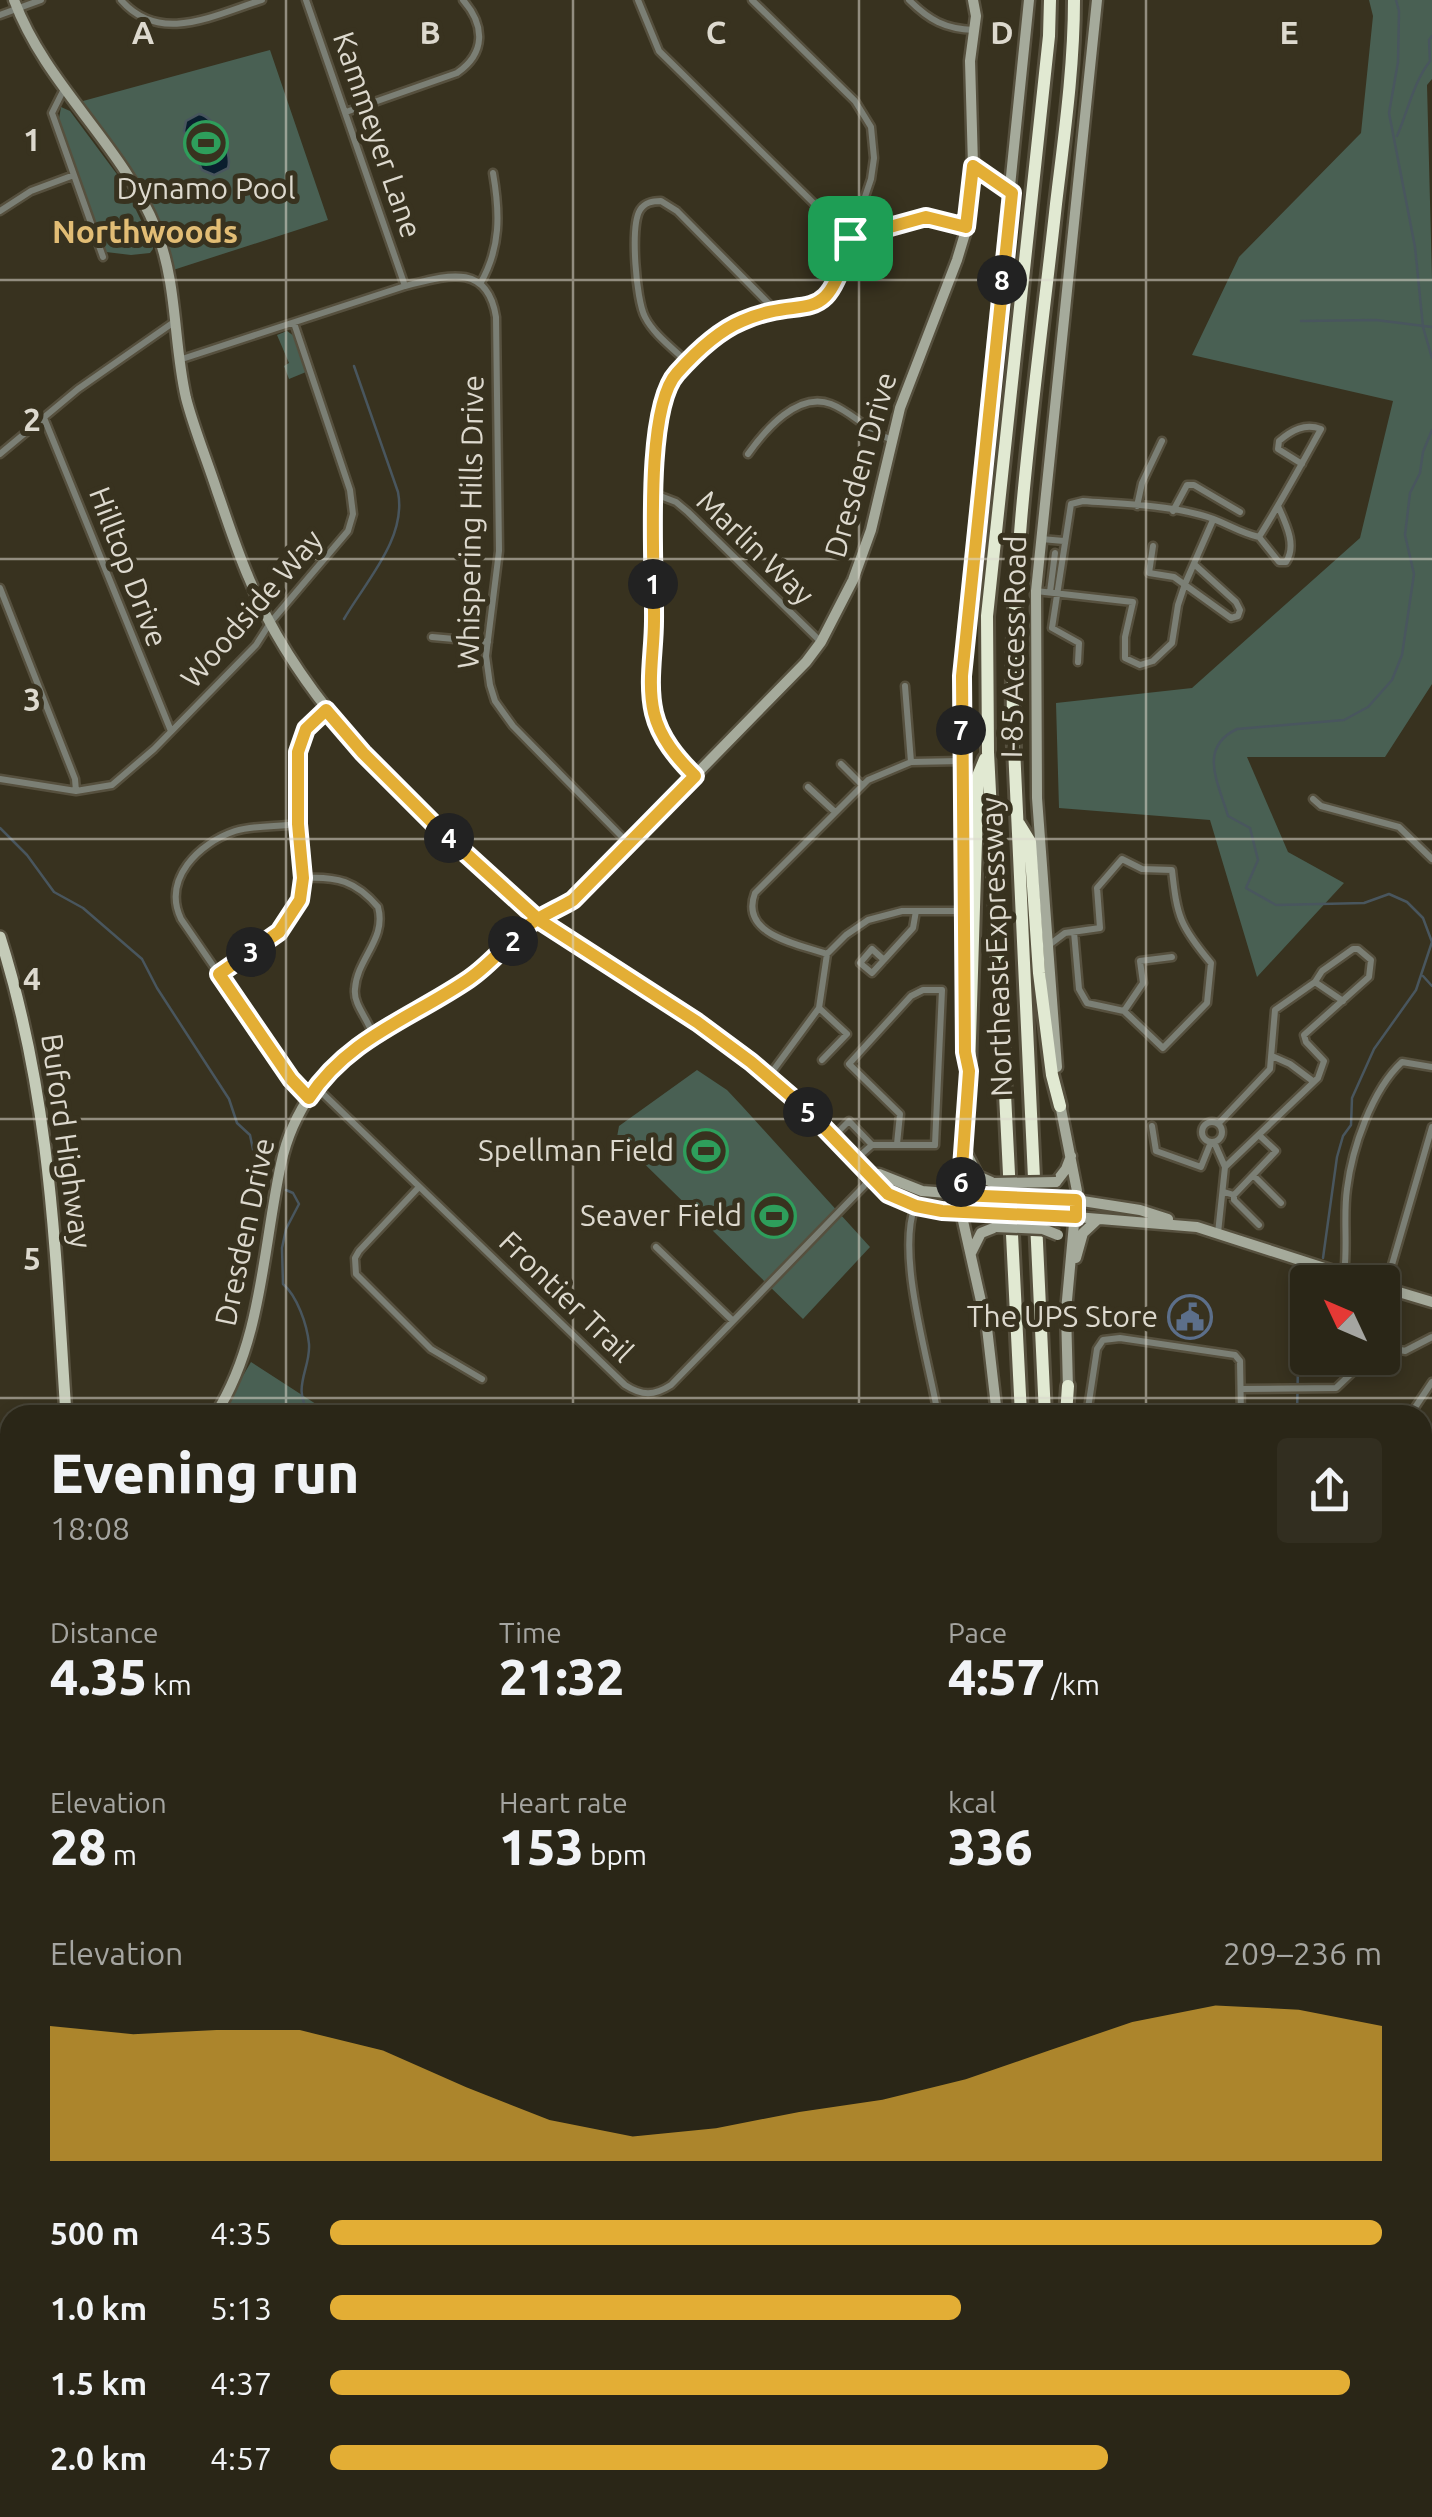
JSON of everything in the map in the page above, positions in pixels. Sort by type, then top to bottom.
[{"type":"highway","name":"Northeast Expressway","points":[[1021,1405],[988,752],[987,616],[1050,0]]},
{"type":"highway","name":"Northeast Expressway","points":[[1045,1405],[1012,683],[1016,561],[1065,122],[1074,0]]},
{"type":"highway","points":[[969,1071],[978,776],[988,752]]},
{"type":"highway","points":[[1017,822],[1030,842],[1040,973],[1052,1076],[1060,1106]]},
{"type":"highway","points":[[1068,1386],[1069,1405]]},
{"type":"main road","name":"Buford Highway","points":[[0,938],[19,996],[41,1109],[56,1237],[65,1405]]},
{"type":"street","points":[[0,14],[16,5],[41,0]]},
{"type":"street","points":[[121,0],[148,22],[172,25],[187,24],[262,0]]},
{"type":"street","name":"Kammeyer Lane","points":[[306,0],[405,286]]},
{"type":"street","points":[[346,112],[468,66],[480,44],[480,31],[463,0]]},
{"type":"street","points":[[638,0],[658,51],[850,238]]},
{"type":"street","points":[[695,776],[666,742],[653,708],[654,494],[660,409],[674,376],[728,328],[744,319],[819,305],[831,290],[871,179],[874,158],[871,127],[856,101],[752,0]]},
{"type":"street","points":[[909,0],[934,22],[954,30],[974,30]]},
{"type":"street","name":"Dresden Drive","points":[[221,1405],[248,1340],[288,1138],[316,1087],[338,1062],[373,1034],[467,981],[528,926],[573,900],[806,662],[820,642],[865,548],[900,408],[966,227],[973,166],[973,0]]},
{"type":"street","name":"I-85 Access Road","points":[[996,1405],[987,1328],[960,1195],[969,1071],[965,1052],[961,911],[961,761],[965,627],[1029,0]]},
{"type":"street","name":"I-85 Access Road","points":[[1068,1386],[1069,1256],[1076,1200],[1060,1106],[1037,798],[1036,592],[1097,0]]},
{"type":"street","points":[[16,5],[34,44],[124,166],[149,212],[162,246],[178,320],[191,417],[247,575],[270,623],[326,710],[363,753],[539,920],[697,1022],[769,1076],[885,1191],[916,1206],[961,1212],[1176,1223]]},
{"type":"street","points":[[64,89],[52,113],[104,257]]},
{"type":"street","points":[[973,166],[1012,193]]},
{"type":"street","points":[[182,359],[405,286],[453,275],[480,284],[494,257],[497,239],[498,199],[493,173]]},
{"type":"street","points":[[0,210],[30,191],[74,175]]},
{"type":"street","points":[[688,363],[652,328],[638,300],[636,222],[641,208],[648,203],[661,201],[677,211],[776,312]]},
{"type":"street","points":[[850,238],[926,217],[966,227]]},
{"type":"street","name":"Whispering Hills Drive","points":[[480,284],[494,304],[496,318],[499,551],[488,642],[490,685],[503,714],[630,844]]},
{"type":"street","points":[[0,454],[78,389],[178,320]]},
{"type":"street","name":"Woodside Way","points":[[0,778],[76,791],[112,785],[256,645],[270,623],[340,544],[353,514],[350,490],[294,324]]},
{"type":"street","points":[[748,454],[791,409],[806,403],[833,404],[870,431],[892,440]]},
{"type":"street","name":"Hilltop Drive","points":[[44,418],[170,731]]},
{"type":"street","points":[[1259,537],[1278,506],[1302,464],[1321,429],[1310,425],[1279,441],[1278,449],[1302,464]]},
{"type":"street","points":[[1137,506],[1142,483],[1162,442]]},
{"type":"street","points":[[1173,511],[1187,484],[1240,512]]},
{"type":"street","name":"Marlin Way","points":[[654,494],[676,502],[688,512],[820,642]]},
{"type":"street","points":[[1078,662],[1079,643],[1052,628],[1058,554],[1071,504],[1084,501],[1202,514],[1259,537],[1279,562],[1286,562],[1292,547],[1278,506]]},
{"type":"street","points":[[1036,592],[1133,602],[1124,652],[1130,663],[1153,661],[1172,643],[1185,584],[1214,520]]},
{"type":"street","points":[[1040,545],[1064,541]]},
{"type":"street","points":[[1040,545],[1058,554]]},
{"type":"street","points":[[1153,546],[1149,573],[1174,578],[1231,618],[1238,616],[1236,602],[1194,564]]},
{"type":"street","points":[[0,588],[76,791]]},
{"type":"street","points":[[432,637],[488,642]]},
{"type":"street","points":[[906,686],[911,762]]},
{"type":"street","points":[[219,974],[271,938],[288,921],[300,900],[303,878],[296,769],[300,739],[326,710]]},
{"type":"street","points":[[827,954],[772,935],[759,925],[751,903],[755,892],[877,774],[911,762],[961,761]]},
{"type":"street","points":[[840,764],[862,785]]},
{"type":"street","points":[[808,786],[835,812]]},
{"type":"street","points":[[1313,800],[1321,806],[1399,827],[1432,859]]},
{"type":"street","points":[[298,824],[239,830],[222,836],[182,870],[174,899],[176,909],[219,974],[291,1079],[309,1098]]},
{"type":"street","points":[[1048,946],[1070,932],[1100,928],[1097,888],[1122,859],[1142,869],[1172,870],[1177,914],[1211,963],[1207,1003],[1163,1048],[1124,1010],[1087,1004],[1079,989],[1070,932]]},
{"type":"street","points":[[303,878],[346,880],[378,906],[379,932],[354,987],[373,1034]]},
{"type":"street","points":[[769,1076],[820,1008],[827,954],[846,935],[868,920],[916,911],[961,911]]},
{"type":"street","points":[[884,960],[913,928],[916,911]]},
{"type":"street","points":[[1046,924],[1070,932]]},
{"type":"street","points":[[1218,1123],[1264,1076],[1272,1056],[1275,1010],[1315,982],[1322,971],[1358,949],[1371,960],[1369,977],[1304,1035],[1324,1061],[1324,1069],[1225,1168]]},
{"type":"street","points":[[1124,1010],[1143,983],[1140,960],[1172,957]]},
{"type":"street","points":[[1315,982],[1343,1001]]},
{"type":"street","points":[[856,1159],[872,1144],[935,1145],[942,990],[922,990],[912,996],[849,1064],[900,1114],[898,1144]]},
{"type":"street","points":[[820,1008],[847,1034],[822,1060]]},
{"type":"street","points":[[1272,1056],[1314,1082]]},
{"type":"street","points":[[1344,1265],[1347,1188],[1372,1106],[1392,1071],[1402,1062],[1432,1067]]},
{"type":"street","name":"Frontier Trail","points":[[316,1087],[636,1392],[654,1393],[671,1384],[872,1174]]},
{"type":"street","points":[[833,1137],[849,1121],[872,1144]]},
{"type":"street","points":[[1218,1123],[1208,1122],[1202,1130],[1204,1139],[1213,1142],[1225,1168],[1218,1233]]},
{"type":"street","points":[[1152,1126],[1156,1151],[1201,1167],[1213,1142],[1223,1133],[1218,1123]]},
{"type":"street","points":[[1392,1265],[1432,1127]]},
{"type":"street","points":[[1234,1195],[1276,1151],[1260,1136]]},
{"type":"street","points":[[964,1147],[978,1176],[994,1183],[1056,1182],[1071,1155]]},
{"type":"street","points":[[872,1174],[922,1191],[1076,1200],[1140,1210],[1316,1265]]},
{"type":"street","points":[[1253,1175],[1281,1202]]},
{"type":"street","points":[[419,1187],[355,1258],[356,1274],[432,1348],[482,1379]]},
{"type":"street","points":[[1224,1192],[1234,1195]]},
{"type":"street","points":[[1234,1195],[1234,1200],[1258,1225]]},
{"type":"street","points":[[916,1206],[909,1239],[912,1274],[936,1405]]},
{"type":"street","points":[[1069,1273],[1083,1233],[1098,1219]]},
{"type":"street","points":[[970,1254],[981,1233],[996,1227],[1043,1229],[1058,1234],[1069,1256]]},
{"type":"street","points":[[656,1247],[732,1320]]},
{"type":"street","points":[[1400,1292],[1432,1302]]},
{"type":"street","points":[[1400,1351],[1405,1352],[1432,1336]]},
{"type":"street","points":[[1089,1405],[1097,1349],[1103,1340],[1113,1338],[1235,1355],[1240,1361],[1241,1405]]},
{"type":"street","points":[[1241,1389],[1336,1388],[1350,1375]]},
{"type":"street","points":[[1417,1405],[1432,1382]]},
{"type":"green space","points":[[1369,0],[1432,0],[1432,79],[1427,85],[1432,279],[1432,684],[1385,757],[1247,757],[1288,852],[1344,883],[1257,977],[1210,820],[1059,808],[1056,703],[1192,688],[1360,538],[1393,401],[1192,355],[1239,257],[1361,133],[1373,16]]},
{"type":"green space","points":[[270,50],[328,220],[170,271],[118,159],[72,104]]},
{"type":"green space","points":[[61,107],[70,111],[122,181],[152,243],[150,253],[106,252],[59,119]]},
{"type":"green space","points":[[287,331],[294,336],[306,372],[289,379],[284,366],[289,363],[277,335]]},
{"type":"green space","points":[[697,1070],[727,1090],[870,1247],[803,1319],[617,1137],[619,1126]]},
{"type":"green space","points":[[251,1362],[318,1405],[226,1405]]},
{"type":"water","name":"Dynamo Pool","points":[[199,114],[217,128],[228,154],[228,168],[214,175],[202,170],[184,131],[186,121]]},
{"type":"waterway","points":[[1396,0],[1398,62],[1389,113],[1415,247],[1423,327],[1432,358]]},
{"type":"waterway","points":[[1397,136],[1430,61],[1432,36]]},
{"type":"waterway","points":[[1301,321],[1376,320],[1432,327]]},
{"type":"waterway","points":[[344,619],[383,558],[399,509],[398,492],[354,366]]},
{"type":"waterway","points":[[1323,1258],[1337,1157],[1351,1125],[1352,1098],[1374,1049],[1416,990],[1432,942],[1423,918],[1407,902],[1389,894],[1364,903],[1276,905],[1246,888],[1258,860],[1250,828],[1228,816],[1216,779],[1214,756],[1217,746],[1237,729],[1344,720],[1368,707],[1392,680],[1402,655],[1414,574],[1405,535],[1410,493],[1432,430]]},
{"type":"waterway","points":[[0,828],[27,855],[54,892],[83,908],[142,959],[229,1099],[237,1123],[250,1135],[258,1173],[267,1186]]},
{"type":"waterway","points":[[1423,976],[1432,986]]},
{"type":"waterway","points":[[286,1190],[293,1193],[299,1204],[286,1229],[282,1248],[283,1284],[297,1303],[308,1336],[302,1388],[305,1405]]},
{"type":"waterway","points":[[1297,1405],[1298,1375]]},
{"type":"place","name":"Dynamo Pool","points":[[206,143]]},
{"type":"place","name":"Spellman Field","points":[[706,1151]]},
{"type":"place","name":"Seaver Field","points":[[774,1216]]},
{"type":"place","name":"The UPS Store","points":[[1190,1317]]},
{"type":"district","name":"Northwoods","points":[[145,232]]},
{"type":"route","points":[[850,238],[831,290],[819,305],[744,319],[728,328],[674,376],[660,409],[654,494],[651,693],[656,721],[666,742],[695,776],[573,900],[552,913],[539,920],[528,926],[488,966],[456,988],[352,1049],[309,1098],[291,1079],[219,974],[279,932],[300,900],[303,878],[298,752],[306,729],[326,710],[440,830],[539,920],[697,1022],[751,1062],[807,1110],[888,1194],[916,1206],[942,1211],[1076,1217],[1076,1200],[960,1195],[969,1071],[965,1052],[961,911],[962,676],[1012,193],[973,166],[966,227],[926,217],[850,238]]}]
